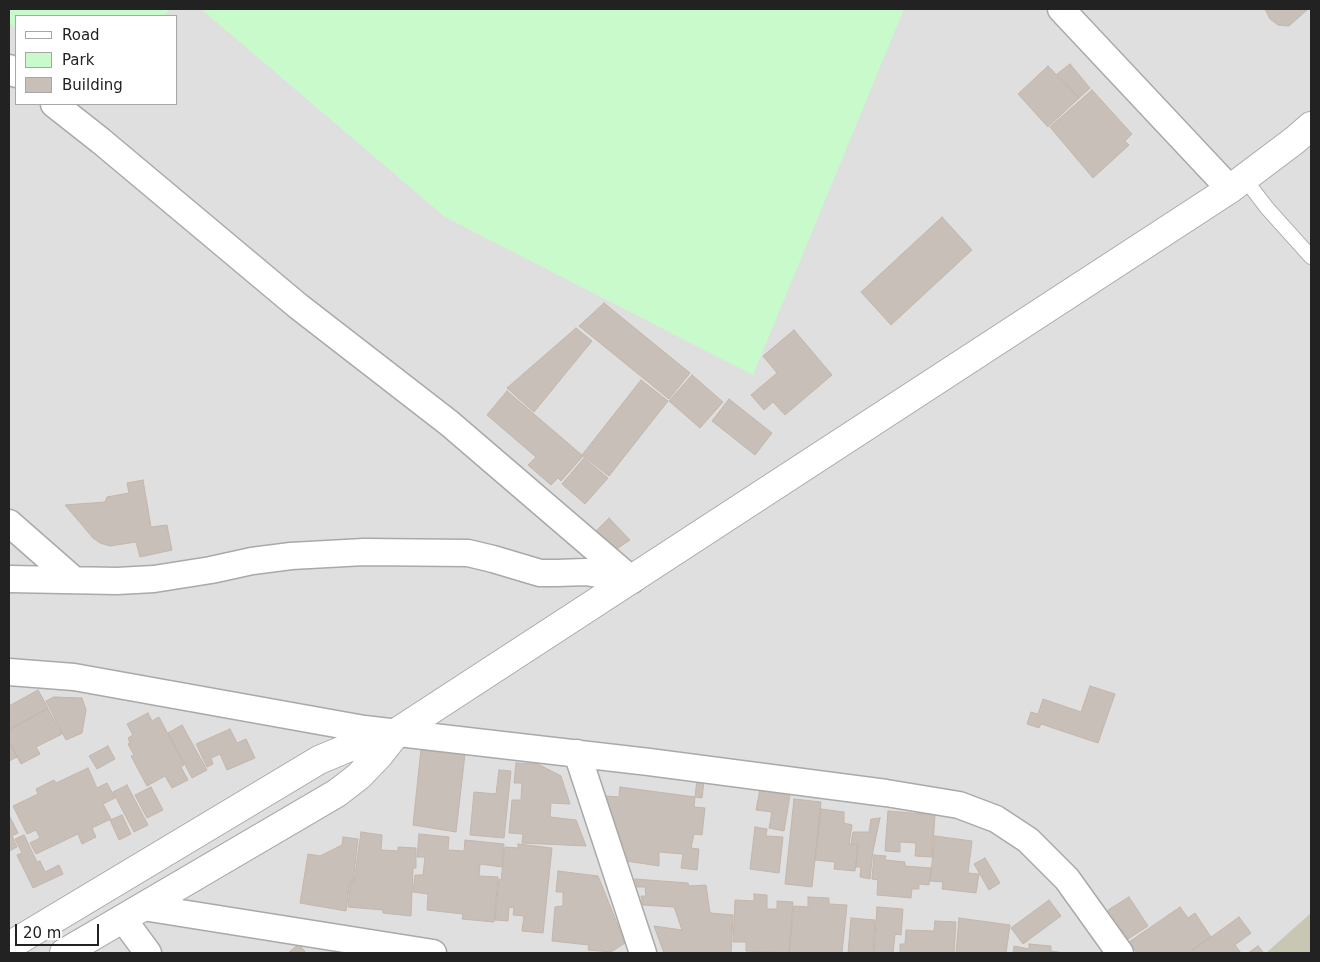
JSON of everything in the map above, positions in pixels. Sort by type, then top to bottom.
[{"type":"street","points":[[1061,9],[1237,184]]},
{"type":"street","points":[[55,105],[169,197],[298,306],[449,423],[632,580]]},
{"type":"street","points":[[9,946],[319,760],[362,742],[397,732],[1237,184],[1311,126]]},
{"type":"street","points":[[9,522],[74,580]]},
{"type":"street","points":[[9,579],[117,581],[154,579],[252,561],[291,556],[364,552],[468,553],[540,572],[557,574],[586,572],[632,580]]},
{"type":"street","points":[[9,672],[74,677],[364,729],[577,753],[886,793],[959,805],[996,819],[1028,840],[1067,879],[1120,953]]},
{"type":"street","points":[[64,953],[337,793],[360,776],[380,755],[397,732]]},
{"type":"street","points":[[577,753],[643,953]]},
{"type":"street","points":[[133,913],[148,953]]},
{"type":"street","points":[[133,913],[433,953]]},
{"type":"lane","points":[[1237,184],[1267,208],[1311,257]]},
{"type":"shaded area","points":[[9,9],[1311,9],[1311,953],[9,953]]},
{"type":"shaded area","points":[[1311,913],[1311,953],[1266,953]]},
{"type":"green space","points":[[9,9],[171,9],[164,15],[15,15],[15,28],[9,22]]},
{"type":"green space","points":[[201,9],[904,9],[753,375],[445,217]]},
{"type":"building","points":[[1265,9],[1308,9],[1289,26],[1278,25],[1270,19]]},
{"type":"building","points":[[1070,64],[1090,88],[1079,98],[1057,74]]},
{"type":"building","points":[[1048,66],[1079,98],[1048,127],[1018,94]]},
{"type":"building","points":[[1092,90],[1132,134],[1125,141],[1129,145],[1093,178],[1050,127]]},
{"type":"building","points":[[942,217],[972,250],[891,325],[861,292]]},
{"type":"building","points":[[604,303],[690,373],[669,399],[579,326]]},
{"type":"building","points":[[576,328],[592,341],[534,412],[507,388]]},
{"type":"building","points":[[794,330],[832,375],[785,415],[773,402],[764,410],[751,395],[777,373],[763,356]]},
{"type":"building","points":[[692,375],[723,402],[700,428],[669,401]]},
{"type":"building","points":[[641,380],[668,401],[609,476],[582,455]]},
{"type":"building","points":[[507,391],[583,456],[561,481],[558,478],[551,485],[528,465],[536,457],[487,415]]},
{"type":"building","points":[[729,399],[772,433],[755,455],[712,421]]},
{"type":"building","points":[[584,458],[608,478],[585,504],[562,484]]},
{"type":"building","points":[[143,480],[151,527],[167,525],[172,550],[140,557],[136,542],[110,546],[100,543],[93,538],[65,505],[105,502],[107,497],[129,493],[127,483]]},
{"type":"building","points":[[609,518],[630,540],[611,553],[593,534]]},
{"type":"building","points":[[1090,686],[1115,694],[1098,743],[1041,724],[1039,728],[1027,724],[1031,712],[1038,714],[1043,699],[1081,712]]},
{"type":"building","points":[[38,690],[48,708],[9,729],[9,706]]},
{"type":"building","points":[[54,697],[82,698],[86,710],[82,733],[66,740],[46,701]]},
{"type":"building","points":[[48,709],[62,734],[36,747],[40,754],[21,764],[9,741],[9,730]]},
{"type":"building","points":[[148,713],[152,721],[159,717],[184,765],[181,767],[188,780],[172,788],[165,776],[147,786],[131,756],[134,755],[128,744],[130,743],[128,738],[133,735],[127,724]]},
{"type":"building","points":[[182,725],[207,770],[192,778],[168,733]]},
{"type":"building","points":[[230,729],[237,743],[246,739],[255,758],[227,770],[220,754],[211,758],[213,764],[207,767],[196,744]]},
{"type":"building","points":[[9,742],[17,757],[9,761]]},
{"type":"building","points":[[108,746],[115,759],[97,769],[89,756]]},
{"type":"building","points":[[421,749],[465,754],[456,832],[413,825]]},
{"type":"building","points":[[516,763],[538,764],[561,776],[570,804],[551,803],[550,817],[576,820],[586,846],[522,843],[523,834],[509,833],[512,800],[521,800],[522,783],[514,783]]},
{"type":"building","points":[[88,768],[97,788],[107,783],[115,798],[103,804],[111,819],[92,828],[96,837],[82,844],[78,834],[36,854],[30,843],[40,838],[36,830],[27,834],[13,806],[38,794],[36,789],[54,780],[56,783]]},
{"type":"building","points":[[499,770],[511,771],[504,838],[470,835],[474,792],[496,794]]},
{"type":"building","points":[[697,780],[704,781],[702,798],[695,797]]},
{"type":"building","points":[[761,784],[791,789],[784,831],[769,828],[772,812],[756,810]]},
{"type":"building","points":[[127,785],[148,825],[134,832],[113,792]]},
{"type":"building","points":[[151,787],[163,810],[147,818],[135,795]]},
{"type":"building","points":[[620,787],[695,797],[694,807],[705,808],[702,835],[694,834],[691,848],[699,849],[697,870],[681,868],[683,854],[659,852],[659,866],[626,861],[606,796],[619,797]]},
{"type":"building","points":[[794,799],[821,802],[812,887],[785,884]]},
{"type":"building","points":[[821,809],[844,812],[844,823],[852,825],[849,844],[858,845],[855,871],[834,869],[835,862],[815,860]]},
{"type":"building","points":[[888,811],[935,815],[932,857],[915,856],[916,843],[900,842],[900,852],[885,851]]},
{"type":"building","points":[[9,815],[18,833],[12,836],[17,847],[9,851]]},
{"type":"building","points":[[122,815],[131,834],[119,840],[110,820]]},
{"type":"building","points":[[880,818],[873,851],[870,879],[860,877],[861,867],[856,867],[858,844],[851,844],[853,832],[869,832],[871,819]]},
{"type":"building","points":[[755,827],[767,829],[766,836],[783,837],[779,873],[750,869]]},
{"type":"building","points":[[361,832],[382,835],[381,850],[398,851],[398,847],[416,848],[416,868],[413,868],[411,916],[383,913],[383,910],[348,907],[351,881],[354,882]]},
{"type":"building","points":[[419,834],[449,837],[448,850],[464,851],[465,840],[504,844],[502,867],[480,864],[479,876],[498,877],[494,922],[462,919],[463,914],[427,910],[428,894],[413,892],[415,875],[423,875],[425,857],[417,857]]},
{"type":"building","points":[[24,835],[37,862],[40,861],[45,872],[59,865],[63,874],[33,888],[17,855],[22,853],[15,839]]},
{"type":"building","points":[[935,836],[972,841],[968,873],[979,874],[976,893],[942,889],[943,882],[930,881]]},
{"type":"building","points":[[343,837],[358,839],[353,881],[350,880],[346,911],[300,903],[308,854],[320,856],[342,845]]},
{"type":"building","points":[[518,844],[552,848],[543,933],[522,931],[524,916],[513,915],[514,908],[509,907],[508,921],[495,920],[499,879],[501,880],[505,847],[518,848]]},
{"type":"building","points":[[874,855],[886,856],[885,860],[905,862],[905,866],[931,868],[929,885],[919,884],[919,889],[912,889],[911,898],[877,895],[878,880],[872,879]]},
{"type":"building","points":[[985,858],[1000,883],[989,890],[974,864]]},
{"type":"building","points":[[558,871],[598,876],[625,943],[611,952],[588,950],[589,945],[552,941],[555,907],[563,906],[563,892],[556,892]]},
{"type":"building","points":[[635,879],[688,883],[689,886],[706,885],[710,913],[733,915],[731,953],[664,953],[654,926],[682,930],[674,907],[643,905],[641,896],[646,896],[645,887],[637,887]]},
{"type":"building","points":[[754,894],[767,895],[767,909],[777,909],[777,901],[793,902],[789,953],[746,951],[746,942],[733,942],[735,900],[754,901]]},
{"type":"building","points":[[808,897],[829,898],[829,904],[847,905],[842,953],[789,953],[794,906],[808,907]]},
{"type":"building","points":[[1129,897],[1148,926],[1128,939],[1108,910]]},
{"type":"building","points":[[1049,900],[1061,916],[1023,944],[1011,928]]},
{"type":"building","points":[[877,907],[903,909],[901,935],[895,934],[893,953],[874,953]]},
{"type":"building","points":[[1180,907],[1188,918],[1195,913],[1211,937],[1187,953],[1137,953],[1129,942]]},
{"type":"building","points":[[1239,917],[1251,933],[1235,945],[1241,953],[1189,953]]},
{"type":"building","points":[[851,918],[875,920],[873,953],[848,953]]},
{"type":"building","points":[[959,918],[1010,925],[1006,953],[956,953]]},
{"type":"building","points":[[935,921],[956,922],[954,953],[900,953],[900,944],[905,944],[906,930],[934,931]]},
{"type":"building","points":[[299,944],[306,953],[289,952]]},
{"type":"building","points":[[1029,944],[1051,946],[1051,951],[1064,953],[1013,953],[1014,946],[1029,949]]},
{"type":"building","points":[[1258,946],[1264,953],[1248,953]]}]
